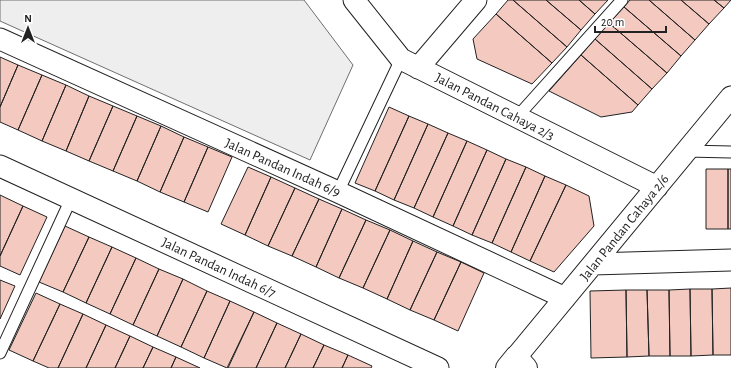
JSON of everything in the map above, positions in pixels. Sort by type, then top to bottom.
[{"type":"street","name":"Jalan Pandan Cahaya 2/3","points":[[354,0],[409,63],[657,187]]},
{"type":"street","points":[[409,63],[476,0]]},
{"type":"street","name":"Jalan Pandan Indah 6/9","points":[[0,39],[338,192],[565,298]]},
{"type":"street","name":"Jalan Pandan Cahaya 2/6","points":[[517,364],[565,298],[731,97]]},
{"type":"street","name":"Jalan Pandan Indah 6/7","points":[[0,166],[438,368]]},
{"type":"street","points":[[593,264],[731,260]]},
{"type":"lane","points":[[517,117],[622,0]]},
{"type":"lane","points":[[338,192],[409,63]]},
{"type":"lane","points":[[686,151],[731,152]]},
{"type":"lane","points":[[0,353],[71,199]]},
{"type":"shaded area","points":[[0,0],[304,0],[353,65],[310,160],[0,21]]},
{"type":"building","points":[[508,0],[513,0],[567,47],[552,63],[496,14]]},
{"type":"building","points":[[513,0],[546,0],[581,30],[567,47]]},
{"type":"building","points":[[546,0],[579,0],[595,14],[581,30]]},
{"type":"building","points":[[579,0],[608,0],[595,14]]},
{"type":"building","points":[[630,0],[649,0],[695,40],[681,56],[624,7]]},
{"type":"building","points":[[649,0],[681,0],[709,24],[695,40]]},
{"type":"building","points":[[681,0],[714,0],[724,8],[709,24]]},
{"type":"building","points":[[714,0],[731,0],[724,8]]},
{"type":"building","points":[[624,7],[681,56],[667,73],[609,23]]},
{"type":"building","points":[[496,14],[552,63],[532,84],[477,59],[473,39]]},
{"type":"building","points":[[609,23],[667,73],[652,89],[595,39]]},
{"type":"building","points":[[595,39],[652,89],[638,105],[581,55]]},
{"type":"building","points":[[581,55],[638,105],[632,112],[601,117],[549,91]]},
{"type":"building","points":[[0,57],[18,65],[0,107]]},
{"type":"building","points":[[18,65],[42,75],[18,130],[0,122],[0,107]]},
{"type":"building","points":[[42,75],[66,85],[42,141],[18,130]]},
{"type":"building","points":[[66,85],[89,96],[66,151],[42,141]]},
{"type":"building","points":[[89,96],[113,106],[89,161],[66,151]]},
{"type":"building","points":[[113,106],[137,116],[113,171],[89,161]]},
{"type":"building","points":[[389,107],[409,116],[375,191],[355,183]]},
{"type":"building","points":[[137,116],[161,126],[137,181],[113,171]]},
{"type":"building","points":[[409,116],[428,124],[394,200],[375,191]]},
{"type":"building","points":[[428,124],[448,133],[414,208],[394,200]]},
{"type":"building","points":[[161,126],[184,137],[160,192],[137,181]]},
{"type":"building","points":[[448,133],[467,141],[433,217],[414,208]]},
{"type":"building","points":[[184,137],[208,147],[184,202],[160,192]]},
{"type":"building","points":[[467,141],[487,150],[453,226],[433,217]]},
{"type":"building","points":[[208,147],[232,157],[208,212],[184,202]]},
{"type":"building","points":[[487,150],[506,159],[472,235],[453,226]]},
{"type":"building","points":[[506,159],[526,167],[492,243],[472,235]]},
{"type":"building","points":[[248,167],[271,177],[245,235],[221,224]]},
{"type":"building","points":[[526,167],[545,176],[511,252],[492,243]]},
{"type":"building","points":[[706,169],[728,169],[728,229],[706,229]]},
{"type":"building","points":[[728,169],[731,169],[731,229],[728,229]]},
{"type":"building","points":[[545,176],[566,185],[530,261],[511,252]]},
{"type":"building","points":[[271,177],[295,188],[268,246],[245,235]]},
{"type":"building","points":[[566,185],[589,196],[594,226],[554,272],[530,261]]},
{"type":"building","points":[[295,188],[319,199],[292,256],[268,246]]},
{"type":"building","points":[[0,195],[23,206],[0,256]]},
{"type":"building","points":[[319,199],[342,209],[316,267],[292,256]]},
{"type":"building","points":[[23,206],[47,217],[20,275],[0,266],[0,256]]},
{"type":"building","points":[[342,209],[366,220],[339,278],[316,267]]},
{"type":"building","points":[[366,220],[390,230],[363,288],[339,278]]},
{"type":"building","points":[[65,226],[89,237],[63,292],[39,282]]},
{"type":"building","points":[[390,230],[413,241],[387,299],[363,288]]},
{"type":"building","points":[[89,237],[112,247],[86,303],[63,292]]},
{"type":"building","points":[[413,241],[437,252],[410,310],[387,299]]},
{"type":"building","points":[[112,247],[136,258],[110,314],[86,303]]},
{"type":"building","points":[[437,252],[461,262],[434,320],[410,310]]},
{"type":"building","points":[[136,258],[159,269],[133,325],[110,314]]},
{"type":"building","points":[[461,262],[484,273],[458,331],[434,320]]},
{"type":"building","points":[[159,269],[183,279],[157,336],[133,325]]},
{"type":"building","points":[[183,279],[207,291],[181,347],[157,336]]},
{"type":"building","points":[[0,280],[15,286],[0,319]]},
{"type":"building","points":[[731,288],[731,355],[713,355],[712,289]]},
{"type":"building","points":[[690,289],[712,289],[713,355],[691,356]]},
{"type":"building","points":[[690,289],[691,356],[670,356],[669,290]]},
{"type":"building","points":[[626,290],[627,357],[591,358],[590,291]]},
{"type":"building","points":[[626,290],[647,290],[649,356],[627,357]]},
{"type":"building","points":[[647,290],[669,290],[670,356],[649,356]]},
{"type":"building","points":[[207,291],[230,301],[204,358],[181,347]]},
{"type":"building","points":[[36,293],[60,304],[33,361],[9,350]]},
{"type":"building","points":[[230,301],[254,312],[227,368],[204,358]]},
{"type":"building","points":[[60,304],[83,314],[58,368],[49,368],[33,361]]},
{"type":"building","points":[[254,312],[277,323],[256,368],[228,368]]},
{"type":"building","points":[[83,314],[106,325],[86,368],[58,368]]},
{"type":"building","points":[[277,323],[301,334],[285,368],[256,368]]},
{"type":"building","points":[[106,325],[130,336],[115,368],[86,368]]},
{"type":"building","points":[[301,334],[324,345],[313,368],[285,368]]},
{"type":"building","points":[[130,336],[153,347],[143,368],[115,368]]},
{"type":"building","points":[[324,345],[348,355],[342,368],[313,368]]},
{"type":"building","points":[[153,347],[176,357],[171,368],[143,368]]},
{"type":"building","points":[[348,355],[372,366],[371,368],[342,368]]},
{"type":"building","points":[[176,357],[200,368],[171,368]]}]
